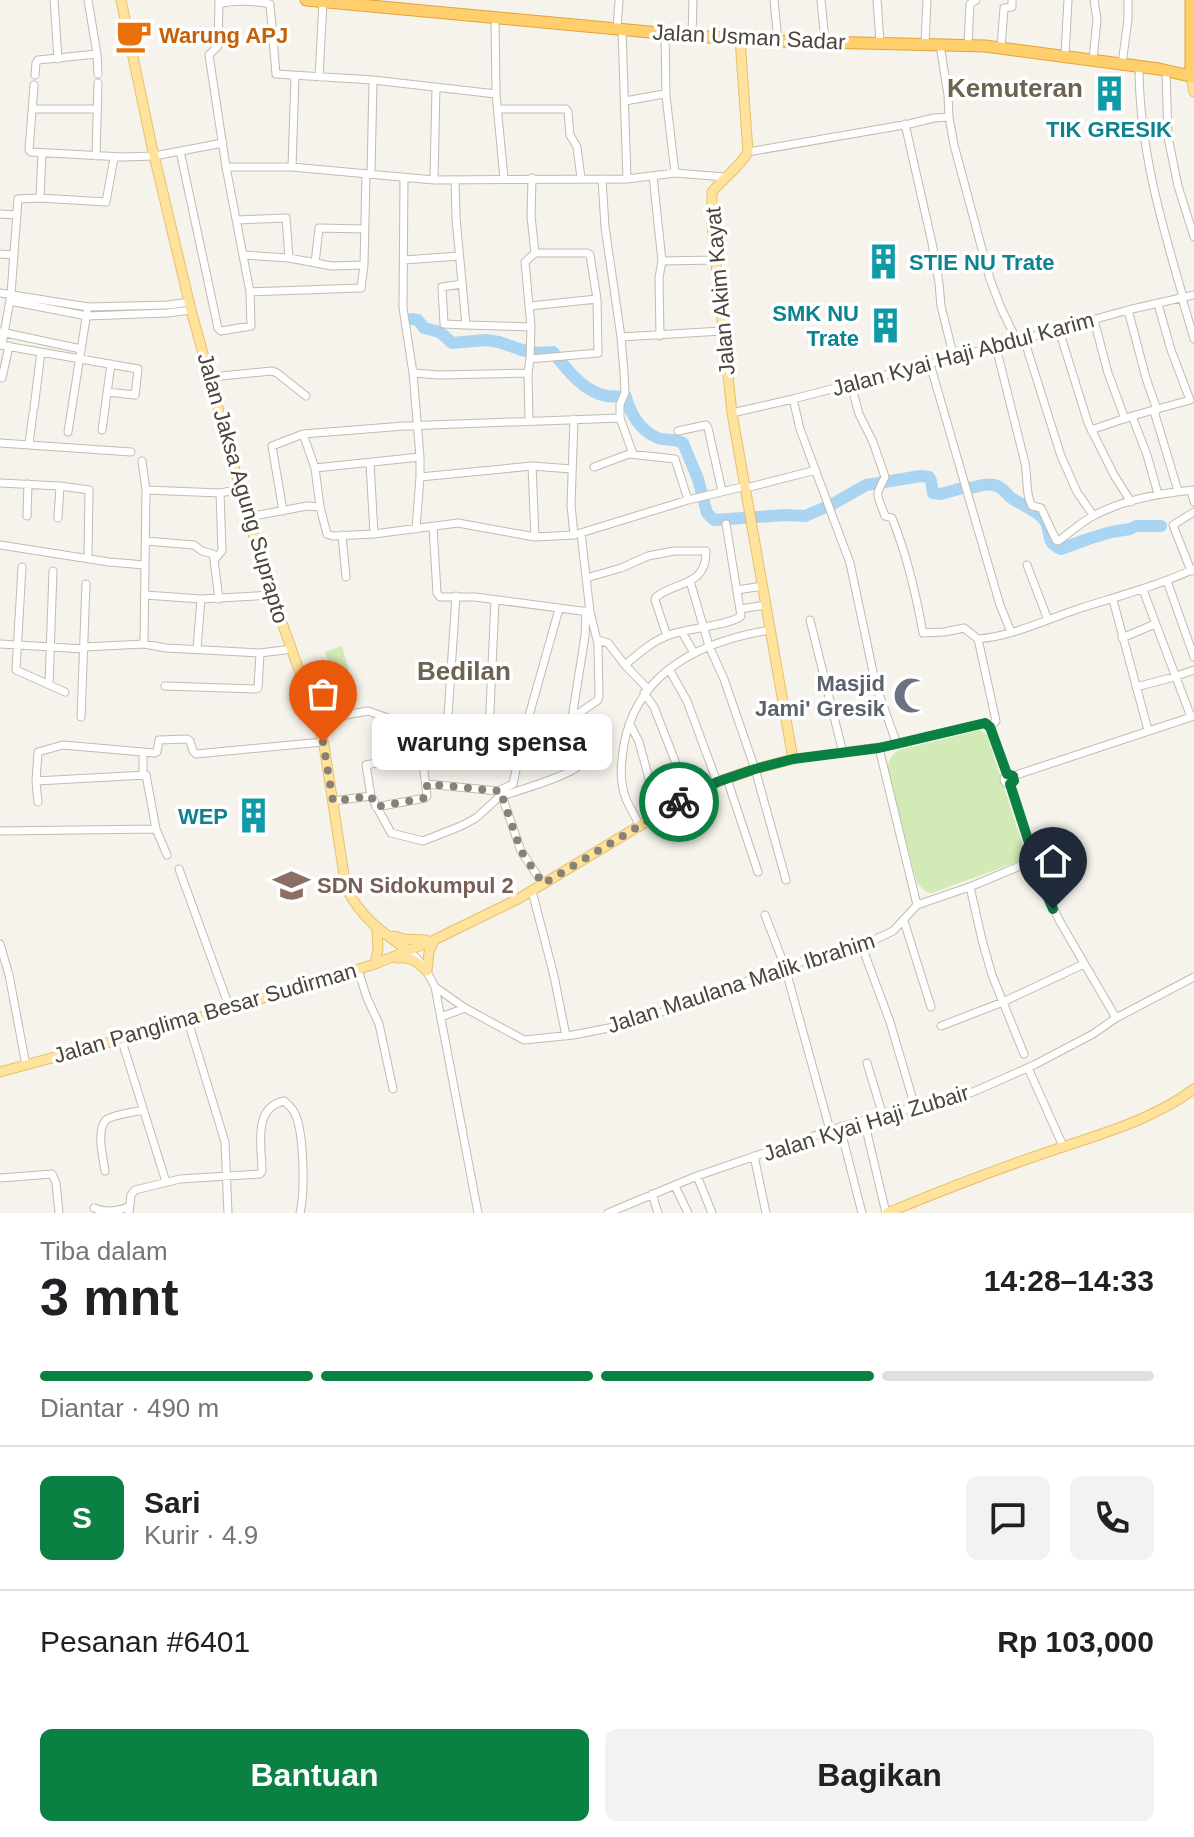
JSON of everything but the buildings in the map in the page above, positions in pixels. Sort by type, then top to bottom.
[{"type":"highway","name":"Jalan Usman Sadar","points":[[306,0],[431,6],[495,18],[692,36],[968,45],[1065,55],[1192,77]]},
{"type":"highway","points":[[1191,0],[1192,77]]},
{"type":"main road","name":"Jalan Jaksa Agung Suprapto","points":[[121,0],[190,306],[248,517],[323,742],[346,888],[377,929],[408,950]]},
{"type":"main road","points":[[740,39],[748,152]]},
{"type":"main road","points":[[1192,77],[1194,92]]},
{"type":"main road","name":"Jalan Akim Kayat","points":[[748,152],[711,193],[715,260],[732,413],[793,759]]},
{"type":"main road","name":"Jalan Panglima Besar Sudirman","points":[[0,1072],[230,1009],[375,964],[434,940],[532,891],[689,797],[722,781],[793,759]]},
{"type":"main road","points":[[377,929],[400,938],[434,940],[427,971],[407,957],[375,964],[377,929]]},
{"type":"main road","points":[[886,1213],[971,1178],[1124,1125],[1194,1089]]},
{"type":"street","points":[[54,0],[58,59]]},
{"type":"street","points":[[88,0],[97,54],[96,156]]},
{"type":"street","points":[[619,0],[627,179]]},
{"type":"street","points":[[692,36],[693,0]]},
{"type":"street","points":[[774,0],[778,41]]},
{"type":"street","points":[[821,0],[825,41]]},
{"type":"street","points":[[877,0],[880,42]]},
{"type":"street","points":[[925,44],[927,0]]},
{"type":"street","points":[[968,45],[970,4],[976,0]]},
{"type":"street","points":[[1001,48],[1004,8],[1012,7],[1012,0]]},
{"type":"street","points":[[1065,55],[1068,0]]},
{"type":"street","points":[[1093,59],[1097,20],[1094,0]]},
{"type":"street","points":[[1122,64],[1128,0]]},
{"type":"street","points":[[180,151],[218,328],[221,331],[251,326],[250,292],[209,55],[218,47],[219,2],[269,3],[276,73],[496,94]]},
{"type":"street","points":[[319,77],[323,2]]},
{"type":"street","points":[[495,18],[496,94],[504,179]]},
{"type":"street","points":[[665,34],[666,96],[675,173]]},
{"type":"street","points":[[940,45],[949,117],[990,279],[1001,308],[1020,340],[1061,456],[1077,492],[1093,515]]},
{"type":"street","points":[[35,75],[37,61],[97,54]]},
{"type":"street","points":[[1139,66],[1139,91],[1159,216],[1194,339]]},
{"type":"street","points":[[1166,71],[1170,148],[1194,237]]},
{"type":"street","points":[[292,167],[295,76]]},
{"type":"street","points":[[250,292],[362,288],[373,80]]},
{"type":"street","points":[[34,85],[29,150],[114,158],[154,156],[223,143]]},
{"type":"street","points":[[434,180],[436,87]]},
{"type":"street","points":[[625,101],[666,96]]},
{"type":"street","points":[[33,109],[97,109]]},
{"type":"street","points":[[498,109],[566,109],[570,135],[577,147],[581,178]]},
{"type":"street","points":[[748,152],[949,117]]},
{"type":"street","points":[[905,124],[954,358]]},
{"type":"street","points":[[40,198],[42,153]]},
{"type":"street","points":[[2,378],[2,332],[10,298],[19,198],[106,202],[114,158]]},
{"type":"street","points":[[226,167],[292,167],[434,180],[627,179],[675,173],[725,177]]},
{"type":"street","points":[[653,176],[662,261],[659,278],[660,336]]},
{"type":"street","points":[[404,177],[403,308],[413,373],[420,457],[416,529]]},
{"type":"street","points":[[532,178],[531,216],[535,253]]},
{"type":"street","points":[[602,179],[605,227],[621,337],[625,393],[620,404],[620,418],[633,454]]},
{"type":"street","points":[[455,180],[466,325]]},
{"type":"street","points":[[0,214],[17,215]]},
{"type":"street","points":[[237,220],[286,218],[289,258]]},
{"type":"street","points":[[315,263],[319,228],[365,229]]},
{"type":"street","points":[[529,420],[528,373],[531,327],[525,262],[535,253],[589,254],[597,299],[598,354],[530,358]]},
{"type":"street","points":[[0,254],[14,255]]},
{"type":"street","points":[[244,255],[289,258],[332,266],[364,265]]},
{"type":"street","points":[[404,260],[459,256]]},
{"type":"street","points":[[662,261],[715,260]]},
{"type":"street","points":[[462,284],[442,287],[444,324],[531,327]]},
{"type":"street","points":[[0,293],[10,298],[87,311],[190,306]]},
{"type":"street","name":"Jalan Kyai Haji Abdul Karim","points":[[732,413],[1194,295]]},
{"type":"street","points":[[530,306],[597,299]]},
{"type":"street","points":[[1158,304],[1171,350],[1194,410]]},
{"type":"street","points":[[1128,310],[1178,491]]},
{"type":"street","points":[[68,432],[87,311]]},
{"type":"street","points":[[1094,320],[1108,373],[1147,455],[1158,494]]},
{"type":"street","points":[[1059,330],[1091,430],[1131,502]]},
{"type":"street","points":[[621,337],[722,331]]},
{"type":"street","points":[[2,332],[81,349]]},
{"type":"street","points":[[4,346],[138,369],[135,395],[107,392]]},
{"type":"street","points":[[996,347],[1028,477],[1027,499],[1032,506],[1041,508],[1053,537],[1058,541],[1093,515],[1158,494],[1193,490],[1194,502]]},
{"type":"street","points":[[29,444],[41,352]]},
{"type":"street","points":[[102,430],[111,364]]},
{"type":"street","points":[[930,364],[1000,605],[1011,632]]},
{"type":"street","points":[[211,377],[272,371],[306,396]]},
{"type":"street","points":[[413,373],[528,373]]},
{"type":"street","points":[[851,384],[859,414],[873,442],[883,482],[877,494],[885,516],[892,518],[900,536],[923,633],[964,628],[978,639],[996,721],[990,727]]},
{"type":"street","points":[[793,399],[800,429],[850,563],[876,686],[897,744]]},
{"type":"street","points":[[1091,430],[1192,400]]},
{"type":"street","points":[[283,511],[272,445],[303,434],[529,420],[620,418]]},
{"type":"street","points":[[427,784],[499,795],[553,779],[579,767],[582,762],[572,718],[588,612],[586,578],[571,505],[574,419]]},
{"type":"street","points":[[678,431],[706,425],[722,491]]},
{"type":"street","points":[[303,434],[315,468],[327,534],[374,534],[458,523],[535,537],[577,534],[702,496],[816,470]]},
{"type":"street","points":[[0,443],[131,452]]},
{"type":"street","points":[[594,467],[633,454],[675,459],[688,500]]},
{"type":"street","points":[[315,468],[420,457]]},
{"type":"street","points":[[142,461],[146,490],[144,644]]},
{"type":"street","points":[[370,463],[374,534]]},
{"type":"street","points":[[420,477],[532,466],[572,469]]},
{"type":"street","points":[[532,466],[535,537]]},
{"type":"street","points":[[0,483],[88,489],[88,558]]},
{"type":"street","points":[[27,516],[28,484]]},
{"type":"street","points":[[58,518],[60,486]]},
{"type":"street","points":[[146,490],[220,493],[241,489]]},
{"type":"street","points":[[214,560],[222,551],[220,493]]},
{"type":"street","points":[[248,517],[307,506],[320,507]]},
{"type":"street","points":[[978,639],[1011,632],[1113,600],[1192,570],[1173,525],[1194,512]]},
{"type":"street","points":[[625,665],[667,636],[735,621],[741,616],[726,524]]},
{"type":"street","points":[[433,527],[437,593],[440,597],[456,596],[588,612]]},
{"type":"street","points":[[342,535],[346,577]]},
{"type":"street","points":[[146,541],[194,545],[213,554],[219,599]]},
{"type":"street","points":[[0,545],[145,565]]},
{"type":"street","points":[[586,578],[648,556],[674,551],[706,551],[699,575],[656,597],[667,636]]},
{"type":"street","points":[[1027,565],[1048,620]]},
{"type":"street","points":[[22,567],[17,672],[65,692]]},
{"type":"street","points":[[49,684],[53,571]]},
{"type":"street","points":[[690,581],[709,646],[724,679],[755,769],[786,880]]},
{"type":"street","points":[[1167,581],[1194,657]]},
{"type":"street","points":[[81,717],[86,584]]},
{"type":"street","points":[[737,590],[763,586]]},
{"type":"street","points":[[1010,778],[1192,717],[1143,590]]},
{"type":"street","points":[[145,595],[219,599],[272,595]]},
{"type":"street","points":[[447,731],[456,596]]},
{"type":"street","points":[[197,649],[201,599]]},
{"type":"street","points":[[1113,600],[1148,730]]},
{"type":"street","points":[[489,732],[495,601]]},
{"type":"street","points":[[740,609],[766,605]]},
{"type":"street","points":[[423,754],[366,765],[371,796],[391,833],[423,841],[476,818],[513,784],[559,609]]},
{"type":"street","points":[[572,718],[599,699],[597,640],[588,612]]},
{"type":"street","points":[[810,620],[843,753]]},
{"type":"street","points":[[735,621],[736,637]]},
{"type":"street","points":[[1122,638],[1155,624]]},
{"type":"street","points":[[640,827],[625,797],[621,770],[630,723],[646,691],[669,669],[694,653],[736,637],[770,630]]},
{"type":"street","points":[[682,632],[694,653]]},
{"type":"street","points":[[597,640],[608,643],[646,691],[689,797]]},
{"type":"street","points":[[0,644],[84,648],[144,644],[260,653],[292,649]]},
{"type":"street","points":[[165,686],[256,689],[260,653]]},
{"type":"street","points":[[669,669],[687,701],[758,872]]},
{"type":"street","points":[[1136,687],[1194,670]]},
{"type":"street","points":[[317,720],[368,711],[419,729],[523,737]]},
{"type":"street","points":[[630,723],[651,786],[664,811]]},
{"type":"street","points":[[793,759],[879,748],[982,723],[990,727],[1010,778],[1033,855],[1032,861],[1059,920],[1116,1018]]},
{"type":"street","points":[[376,807],[427,796],[419,729]]},
{"type":"street","points":[[38,802],[38,752],[63,745],[157,752],[159,740],[189,739],[196,754],[323,742]]},
{"type":"street","points":[[879,748],[917,905],[1032,861]]},
{"type":"street","points":[[143,752],[143,776]]},
{"type":"street","points":[[36,781],[146,775],[156,829],[167,855]]},
{"type":"street","points":[[499,795],[521,851],[543,884]]},
{"type":"street","points":[[333,801],[371,796]]},
{"type":"street","points":[[0,831],[156,829]]},
{"type":"street","points":[[179,869],[230,1009]]},
{"type":"street","points":[[970,887],[982,940],[1024,1054]]},
{"type":"street","points":[[532,891],[566,1036]]},
{"type":"street","name":"Jalan Maulana Malik Ibrahim","points":[[435,987],[465,1008],[524,1040],[566,1036],[619,1026],[785,967],[861,944],[893,931],[917,905]]},
{"type":"street","points":[[765,915],[785,967],[830,1130]]},
{"type":"street","points":[[904,921],[931,1007]]},
{"type":"street","points":[[0,944],[26,1065]]},
{"type":"street","points":[[861,944],[890,1022],[915,1107]]},
{"type":"street","points":[[408,950],[427,971],[435,987],[478,1213]]},
{"type":"street","points":[[941,1026],[1003,1002],[1084,964]]},
{"type":"street","points":[[358,970],[379,1024],[393,1089]]},
{"type":"street","name":"Jalan Kyai Haji Zubair","points":[[608,1213],[697,1176],[830,1130],[967,1094],[1028,1068],[1194,977]]},
{"type":"street","points":[[441,1017],[465,1008]]},
{"type":"street","points":[[188,1021],[224,1135],[228,1213]]},
{"type":"street","points":[[121,1038],[166,1182]]},
{"type":"street","points":[[867,1063],[883,1116]]},
{"type":"street","points":[[1028,1068],[1063,1146]]},
{"type":"street","points":[[94,1208],[103,1212],[128,1210],[135,1190],[166,1182],[261,1173],[261,1123],[270,1107],[284,1101],[295,1113],[300,1133],[300,1213]]},
{"type":"street","points":[[105,1171],[100,1143],[103,1124],[110,1118],[143,1110]]},
{"type":"street","points":[[864,1120],[886,1213]]},
{"type":"street","points":[[840,1127],[862,1213]]},
{"type":"street","points":[[754,1156],[766,1213]]},
{"type":"street","points":[[0,1178],[52,1174],[59,1213]]},
{"type":"street","points":[[697,1176],[712,1213]]},
{"type":"street","points":[[675,1186],[688,1213]]},
{"type":"street","points":[[652,1194],[658,1213]]},
{"type":"green space","points":[[342,646],[353,685],[338,690],[325,652]]},
{"type":"green space","points":[[980,730],[987,735],[1026,855],[1017,862],[932,893],[926,892],[917,883],[887,769],[889,763],[899,750]]},
{"type":"waterway","points":[[412,319],[418,320],[424,328],[440,332],[452,343],[486,340],[537,353],[553,352],[570,373],[591,390],[607,396],[626,397],[633,415],[646,431],[658,438],[683,443],[698,479],[707,513],[714,520],[805,516],[866,485],[921,476],[929,477],[933,493],[988,484],[999,487],[1040,515],[1046,523],[1051,541],[1061,549],[1136,526],[1161,526]]},
{"type":"way so far","points":[[323,742],[333,801],[371,796],[376,807],[425,798],[427,784],[498,791],[521,851],[543,884],[679,802]]},
{"type":"place","name":"Warung APJ","points":[[133,35]]},
{"type":"place","name":"TIK GRESIK","points":[[1109,93]]},
{"type":"place","name":"STIE NU Trate","points":[[883,262]]},
{"type":"place","name":"SMK NU Trate","points":[[885,326]]},
{"type":"place","name":"Masjid Jami' Gresik","points":[[911,696]]},
{"type":"place","name":"warung spensa","points":[[323,742]]},
{"type":"place","name":"WEP","points":[[254,816]]},
{"type":"place","name":"SDN Sidokumpul 2","points":[[291,885]]},
{"type":"district","name":"Kemuteran","points":[[1015,88]]},
{"type":"district","name":"Bedilan","points":[[464,671]]},
{"type":"route","points":[[679,802],[717,782],[793,759],[879,748],[985,723],[990,727],[1007,774],[1013,776],[1014,781],[1010,784],[1033,855],[1032,861],[1053,909]]}]
